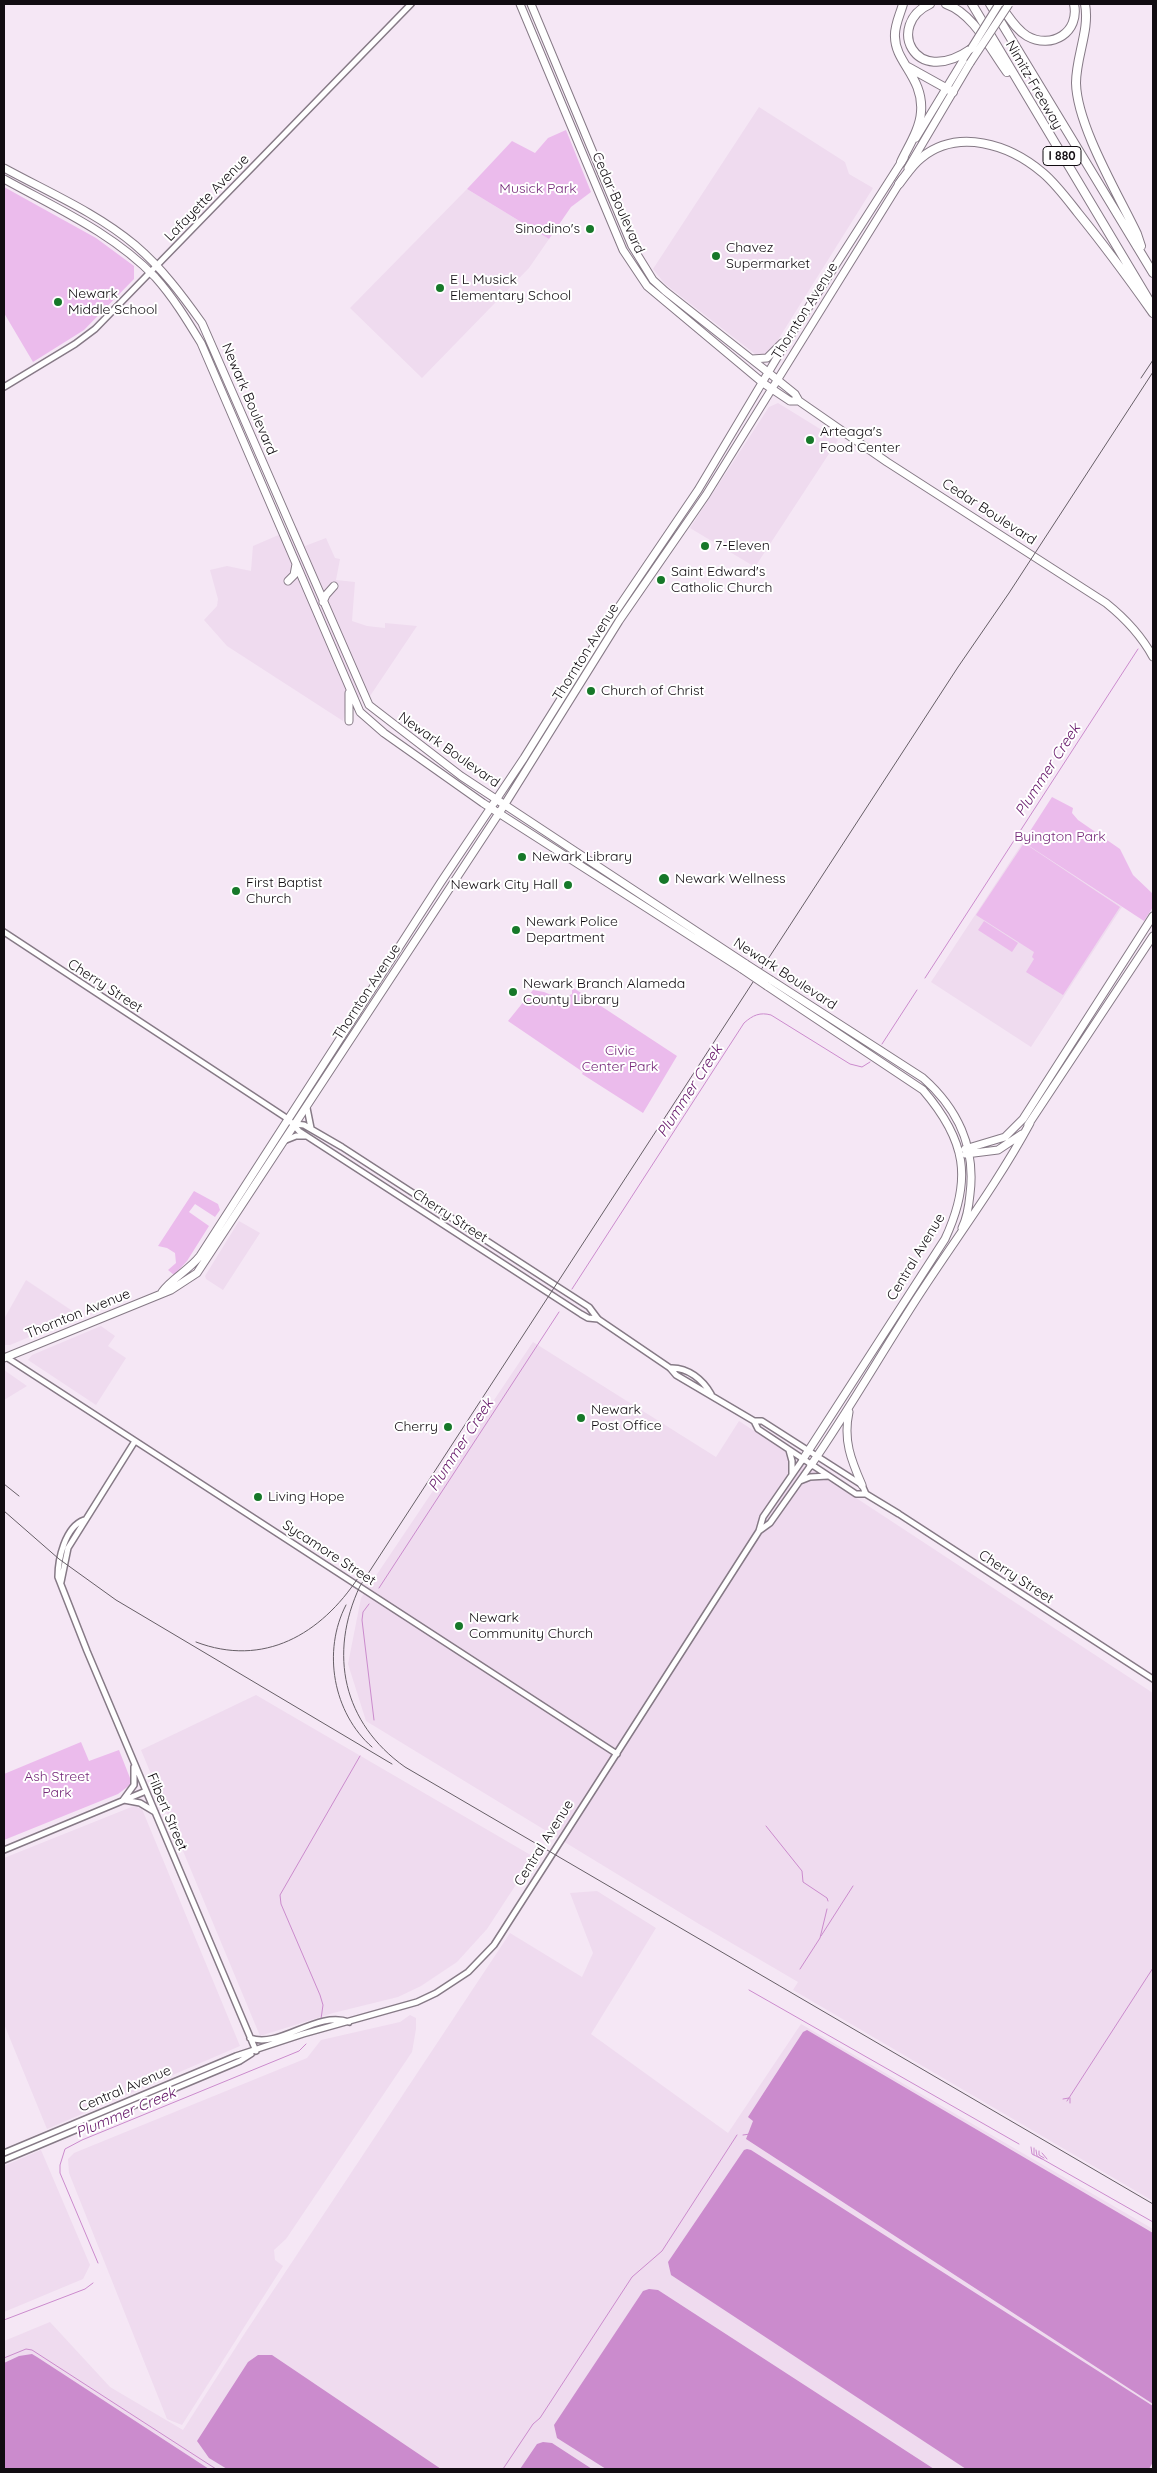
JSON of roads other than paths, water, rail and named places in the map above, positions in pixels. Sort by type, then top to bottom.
[{"type":"highway","points":[[901,162],[921,115],[918,89],[896,47],[894,39],[903,4]]},
{"type":"highway","points":[[930,4],[922,8],[911,20],[908,36],[914,51],[928,61],[937,63],[956,59],[971,49]]},
{"type":"highway","points":[[946,4],[954,7],[969,19],[1039,118]]},
{"type":"highway","name":"Nimitz Freeway","points":[[972,4],[1153,307]]},
{"type":"highway","name":"Nimitz Freeway","points":[[990,4],[1153,273]]},
{"type":"highway","points":[[999,4],[1022,32],[1038,40],[1048,42],[1060,38],[1069,31],[1074,21],[1074,4]]},
{"type":"highway","points":[[1085,4],[1086,23],[1076,73],[1079,108],[1087,130],[1137,234],[1143,256]]},
{"type":"highway","points":[[908,67],[953,92]]},
{"type":"highway","points":[[899,184],[921,158],[939,146],[950,143],[983,144],[1017,155],[1054,183],[1102,242],[1153,313]]},
{"type":"main road","name":"Cedar Boulevard","points":[[520,4],[623,250],[635,271],[646,286],[763,384],[790,401],[799,401]]},
{"type":"main road","name":"Cedar Boulevard","points":[[531,4],[632,246],[643,266],[665,292],[777,379],[795,394],[799,401],[887,462],[1106,603],[1124,617],[1145,642],[1153,657]]},
{"type":"main road","name":"Thornton Avenue","points":[[162,1292],[168,1284],[186,1272],[200,1256],[490,807],[524,758],[612,617],[698,490],[787,341],[901,162],[945,87],[999,4]]},
{"type":"main road","name":"Thornton Avenue","points":[[5,1357],[178,1286],[197,1273],[505,804],[619,621],[664,558],[772,389],[899,184],[970,62],[1009,4]]},
{"type":"main road","name":"Newark Boulevard","points":[[4,168],[106,224],[134,244],[175,286],[202,323],[369,705],[382,718],[448,764],[461,776],[744,966],[923,1090],[942,1113],[959,1154]]},
{"type":"main road","name":"Newark Boulevard","points":[[4,179],[95,229],[124,249],[150,273],[173,300],[201,343],[296,561],[349,691],[360,712],[384,733],[490,807],[744,966]]},
{"type":"main road","points":[[752,359],[767,358],[782,343],[787,341]]},
{"type":"main road","points":[[288,582],[295,571],[296,561]]},
{"type":"main road","points":[[323,603],[326,595],[334,586]]},
{"type":"main road","points":[[349,691],[349,721]]},
{"type":"main road","points":[[959,1154],[969,1146],[989,1143],[1005,1137],[1023,1119],[1153,916]]},
{"type":"main road","points":[[959,1154],[970,1155],[1004,1146],[1021,1135],[1153,936]]},
{"type":"main road","name":"Newark Boulevard","points":[[769,983],[922,1078],[950,1107],[969,1146],[972,1182],[964,1223],[952,1246]]},
{"type":"main road","points":[[952,1246],[1010,1160],[1030,1123]]},
{"type":"main road","name":"Central Avenue","points":[[803,1459],[945,1238],[956,1215],[962,1184],[959,1154]]},
{"type":"main road","name":"Central Avenue","points":[[811,1465],[952,1246]]},
{"type":"main road","points":[[923,1273],[931,1278]]},
{"type":"main road","points":[[849,1408],[846,1422],[847,1446],[862,1486]]},
{"type":"street","name":"Lafayette Avenue","points":[[4,387],[86,338],[411,4]]},
{"type":"street","name":"Cherry Street","points":[[4,932],[288,1118],[299,1131],[353,1164],[581,1314],[588,1318],[598,1319]]},
{"type":"street","points":[[306,1107],[311,1129]]},
{"type":"street","name":"Cherry Street","points":[[295,1124],[311,1129],[358,1158],[589,1307],[598,1319],[670,1368],[676,1375],[691,1385],[754,1421],[762,1421],[862,1486]]},
{"type":"street","points":[[283,1141],[296,1136],[308,1136]]},
{"type":"street","points":[[353,1164],[358,1158]]},
{"type":"street","name":"Sycamore Street","points":[[5,1357],[617,1754]]},
{"type":"street","name":"Cherry Street","points":[[670,1368],[680,1367],[704,1382],[711,1395]]},
{"type":"street","name":"Cherry Street","points":[[754,1421],[758,1429],[828,1476],[856,1494],[866,1494],[1153,1679]]},
{"type":"street","name":"Filbert Street","points":[[135,1440],[84,1520],[61,1561],[61,1582],[64,1597],[256,2051]]},
{"type":"street","points":[[789,1450],[792,1461],[792,1474]]},
{"type":"street","name":"Central Avenue","points":[[4,2153],[236,2056],[303,2034],[417,2002],[434,1994],[468,1972],[494,1945],[759,1531],[762,1517],[803,1459]]},
{"type":"street","name":"Central Avenue","points":[[759,1531],[770,1523],[811,1465]]},
{"type":"street","points":[[799,1481],[811,1476],[828,1476]]},
{"type":"street","points":[[862,1486],[866,1494]]},
{"type":"street","points":[[123,1800],[134,1784],[134,1763]]},
{"type":"street","points":[[4,1850],[146,1791]]},
{"type":"street","points":[[123,1800],[140,1803],[155,1812]]},
{"type":"street","points":[[250,2038],[263,2041],[330,2021],[341,2019],[350,2022]]},
{"type":"street","name":"Central Avenue","points":[[4,2160],[240,2062],[256,2051]]},
{"type":"waterway","name":"Plummer Creek","points":[[925,978],[1138,649]]},
{"type":"waterway","name":"Plummer Creek","points":[[882,1044],[917,990]]},
{"type":"waterway","name":"Plummer Creek","points":[[572,1289],[747,1020],[760,1014],[771,1015],[850,1064],[862,1067],[870,1062]]},
{"type":"waterway","name":"Plummer Creek","points":[[379,1588],[559,1312]]},
{"type":"waterway","name":"Plummer Creek","points":[[369,1604],[363,1612],[362,1620],[374,1720]]},
{"type":"waterway","name":"Plummer Creek","points":[[321,2019],[323,2005],[320,1995],[281,1904],[280,1895],[360,1756]]},
{"type":"waterway","points":[[766,1826],[802,1871],[803,1882],[827,1898],[828,1901]]},
{"type":"waterway","points":[[821,1936],[853,1886]]},
{"type":"waterway","points":[[800,1969],[820,1938],[827,1909]]},
{"type":"waterway","points":[[1067,2101],[1153,1968]]},
{"type":"waterway","points":[[749,1990],[1019,2144]]},
{"type":"waterway","name":"Plummer Creek","points":[[98,2263],[60,2173],[60,2165],[65,2149],[82,2140],[299,2051],[306,2044]]},
{"type":"waterway","points":[[1063,2099],[1069,2098]]},
{"type":"waterway","points":[[1070,2098],[1070,2103]]},
{"type":"waterway","points":[[743,2135],[750,2134]]},
{"type":"waterway","points":[[503,2469],[533,2424],[540,2418],[632,2277],[662,2251],[737,2135]]},
{"type":"waterway","points":[[1031,2147],[1032,2154],[1042,2159]]},
{"type":"waterway","points":[[1034,2148],[1034,2155]]},
{"type":"waterway","points":[[1036,2150],[1037,2156],[1153,2222]]},
{"type":"waterway","points":[[1039,2151],[1039,2155],[1044,2158]]},
{"type":"waterway","points":[[1042,2153],[1047,2159]]},
{"type":"waterway","name":"Plummer Creek","points":[[4,2320],[85,2289],[93,2283]]},
{"type":"waterway","points":[[4,2358],[26,2349],[32,2350],[216,2469]]},
{"type":"railway","points":[[1141,378],[1153,360]]},
{"type":"railway","points":[[1153,372],[1009,593],[958,667],[360,1586],[350,1611],[345,1637],[344,1662],[347,1686],[355,1708],[367,1730],[384,1749],[405,1767],[1153,2204]]},
{"type":"railway","points":[[4,1484],[19,1496]]},
{"type":"railway","points":[[4,1511],[59,1559],[116,1600],[392,1764]]},
{"type":"railway","points":[[196,1642],[221,1649],[245,1651],[267,1648],[289,1641],[308,1630],[327,1615],[358,1578]]},
{"type":"railway","points":[[346,1605],[334,1642],[335,1680],[340,1699],[348,1717],[372,1747]]},
{"type":"place","name":"Sinodino's","points":[[590,229]]},
{"type":"place","name":"Chavez Supermarket","points":[[716,256]]},
{"type":"place","name":"E L Musick Elementary School","points":[[440,288]]},
{"type":"place","name":"Newark Middle School","points":[[58,302]]},
{"type":"place","name":"Arteaga's Food Center","points":[[810,440]]},
{"type":"place","name":"7-Eleven","points":[[705,546]]},
{"type":"place","name":"Saint Edward's Catholic Church","points":[[661,580]]},
{"type":"place","name":"Church of Christ","points":[[591,691]]},
{"type":"place","name":"Newark Library","points":[[522,857]]},
{"type":"place","name":"Newark Wellness","points":[[664,879]]},
{"type":"place","name":"Newark City Hall","points":[[568,885]]},
{"type":"place","name":"First Baptist Church","points":[[236,891]]},
{"type":"place","name":"Newark Police Department","points":[[516,930]]},
{"type":"place","name":"Newark Branch Alameda County Library","points":[[513,992]]},
{"type":"place","name":"Newark Post Office","points":[[581,1418]]},
{"type":"place","name":"Cherry","points":[[448,1427]]},
{"type":"place","name":"Living Hope","points":[[258,1497]]},
{"type":"place","name":"Newark Community Church","points":[[459,1626]]},
{"type":"park label","name":"Musick Park","points":[[538,189]]},
{"type":"park label","name":"Byington Park","points":[[1060,837]]},
{"type":"park label","name":"Civic Center Park","points":[[620,1060]]},
{"type":"park label","name":"Ash Street Park","points":[[57,1785]]}]
